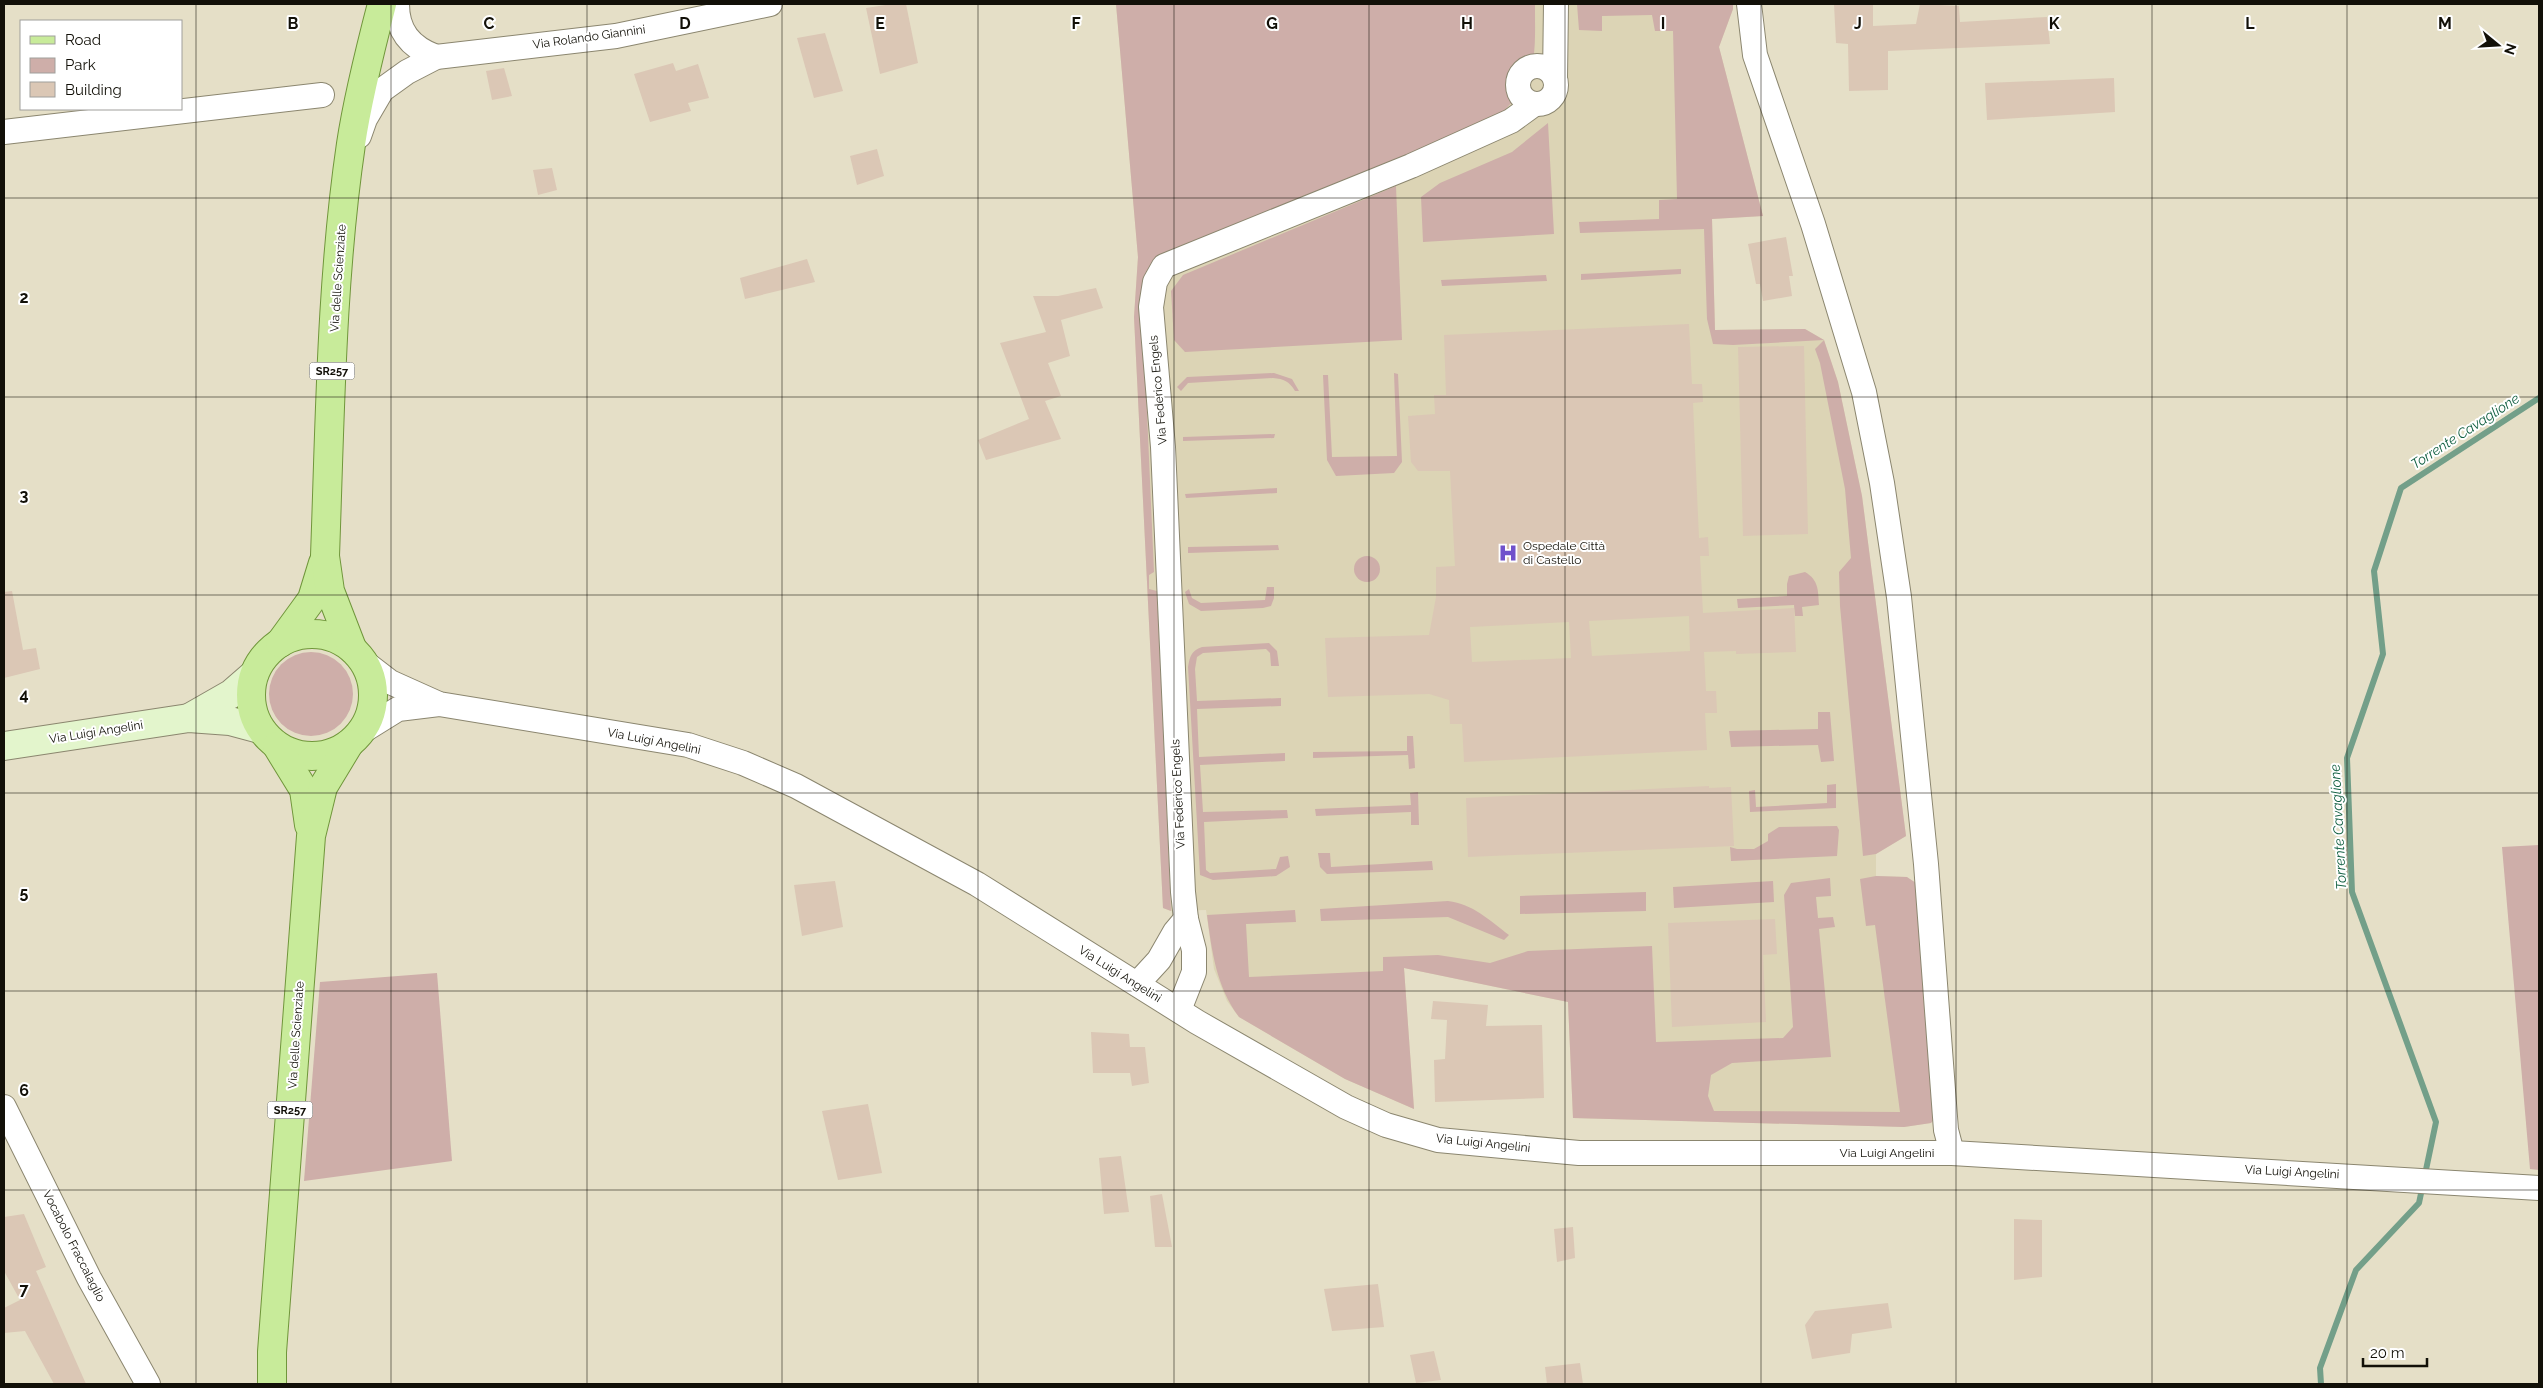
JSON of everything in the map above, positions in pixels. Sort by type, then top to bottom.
[{"type":"main road","name":"Via delle Scienziate","points":[[358,655],[330,591],[325,556],[333,339],[346,186],[358,106],[382,4]]},
{"type":"main road","name":"Via delle Scienziate","points":[[280,643],[312,599],[325,556]]},
{"type":"main road","points":[[280,643],[298,635],[317,634],[336,638],[358,655]]},
{"type":"main road","name":"SR257","points":[[269,737],[251,702],[254,674],[264,656],[280,643]]},
{"type":"main road","name":"SR257","points":[[355,738],[370,715],[373,697],[371,679],[358,655]]},
{"type":"main road","name":"Via Luigi Angelini","points":[[189,718],[231,694],[254,674]]},
{"type":"main road","name":"Via Luigi Angelini","points":[[4,746],[189,718],[230,721],[269,737]]},
{"type":"main road","name":"Via delle Scienziate","points":[[269,737],[304,790],[311,836]]},
{"type":"main road","points":[[269,737],[294,754],[313,757],[332,753],[355,738]]},
{"type":"main road","name":"Via delle Scienziate","points":[[272,1384],[272,1352],[311,836],[323,787],[355,738]]},
{"type":"street","points":[[397,4],[399,23],[407,40],[425,53],[436,56]]},
{"type":"street","name":"Via Rolando Giannini","points":[[346,186],[359,136],[374,102],[392,82],[436,56],[616,36],[770,4]]},
{"type":"street","points":[[1749,4],[1755,55],[1814,224],[1861,383],[1882,483],[1899,597],[1926,864],[1946,1130],[1952,1153]]},
{"type":"street","points":[[1547,72],[1530,67],[1521,73],[1517,82],[1526,99],[1541,105],[1555,93],[1547,72],[1556,13]]},
{"type":"street","points":[[4,132],[322,95]]},
{"type":"street","name":"Via Federico Engels","points":[[1179,1010],[1194,972],[1194,950],[1186,919],[1182,873],[1163,447],[1151,307],[1154,282],[1164,266],[1410,166],[1511,121],[1526,99]]},
{"type":"street","name":"Via Luigi Angelini","points":[[358,655],[390,682],[439,704],[688,745],[743,763],[796,786],[977,884],[1179,1010],[1346,1107],[1386,1124],[1438,1140],[1579,1153],[1952,1153],[2539,1188]]},
{"type":"street","name":"Via Luigi Angelini","points":[[355,738],[398,709],[439,704]]},
{"type":"street","points":[[1137,984],[1159,960],[1175,932],[1186,919]]},
{"type":"street","name":"Vocabolo Fraccalaglio","points":[[4,1107],[90,1278],[148,1384]]},
{"type":"shaded area","name":"Ospedale Città di Castello","points":[[1116,4],[1733,4],[1733,9],[1719,47],[1763,216],[1712,219],[1715,330],[1805,329],[1824,340],[1838,382],[1862,496],[1906,836],[1876,854],[1876,876],[1907,877],[1931,1123],[1904,1127],[1573,1118],[1568,1002],[1404,968],[1414,1109],[1345,1079],[1239,1017],[1227,1001],[1214,969],[1206,910],[1171,911],[1163,908],[1134,317],[1138,257]]},
{"type":"green space","points":[[1116,4],[1535,4],[1534,55],[1527,80],[1509,106],[1494,120],[1160,256],[1142,299],[1154,572],[1149,575],[1149,589],[1157,591],[1171,911],[1163,908],[1134,317],[1138,257]]},
{"type":"green space","points":[[1577,4],[1733,4],[1733,9],[1719,47],[1763,216],[1712,219],[1715,330],[1805,329],[1824,340],[1733,345],[1713,344],[1707,319],[1704,229],[1580,233],[1579,222],[1659,219],[1659,200],[1677,199],[1673,31],[1655,31],[1652,15],[1602,16],[1602,31],[1579,30]]},
{"type":"green space","points":[[1548,123],[1554,234],[1423,242],[1421,197],[1440,183],[1512,152]]},
{"type":"green space","points":[[1396,186],[1402,340],[1185,352],[1174,340],[1171,291],[1183,275]]},
{"type":"green space","points":[[1681,269],[1681,274],[1581,280],[1581,274]]},
{"type":"green space","points":[[1546,275],[1547,281],[1442,286],[1441,280]]},
{"type":"green space","points":[[1824,340],[1838,382],[1862,496],[1906,836],[1876,854],[1863,856],[1840,606],[1839,572],[1851,558],[1845,489],[1820,363],[1815,349]]},
{"type":"green space","points":[[1274,373],[1292,379],[1299,391],[1295,391],[1286,381],[1273,378],[1188,383],[1181,391],[1177,387],[1187,377]]},
{"type":"green space","points":[[1394,373],[1398,374],[1402,462],[1394,473],[1336,476],[1327,460],[1323,375],[1328,375],[1332,457],[1397,456]]},
{"type":"green space","points":[[1275,434],[1274,438],[1183,441],[1183,437]]},
{"type":"green space","points":[[1277,488],[1277,493],[1186,498],[1185,494]]},
{"type":"green space","points":[[1278,545],[1279,550],[1188,553],[1188,547]]},
{"type":"green space","points":[[1367,556],[1376,560],[1380,569],[1376,578],[1367,582],[1358,578],[1354,569],[1358,560]]},
{"type":"green space","points":[[1805,572],[1815,582],[1819,605],[1802,607],[1803,616],[1795,616],[1794,605],[1738,608],[1737,599],[1787,596],[1789,576]]},
{"type":"green space","points":[[1267,587],[1274,587],[1274,598],[1271,606],[1263,608],[1201,611],[1189,604],[1185,592],[1189,589],[1192,598],[1201,603],[1265,600]]},
{"type":"green space","points":[[1269,643],[1277,651],[1279,666],[1271,666],[1270,653],[1266,649],[1203,653],[1197,657],[1195,669],[1197,701],[1281,698],[1281,706],[1197,709],[1199,757],[1285,753],[1285,761],[1200,765],[1203,812],[1287,810],[1288,818],[1204,822],[1206,870],[1210,873],[1276,869],[1280,857],[1288,856],[1290,867],[1276,876],[1213,880],[1200,875],[1189,660],[1193,652],[1202,647]]},
{"type":"green space","points":[[311,652],[327,655],[341,664],[350,678],[353,694],[350,710],[341,724],[327,733],[311,736],[295,733],[281,724],[272,710],[269,694],[272,678],[281,664],[295,655]]},
{"type":"green space","points":[[1818,712],[1830,712],[1834,761],[1821,762],[1818,745],[1731,747],[1729,731],[1818,729]]},
{"type":"green space","points":[[1407,736],[1413,736],[1415,768],[1409,769],[1408,755],[1313,758],[1313,752],[1407,751]]},
{"type":"green space","points":[[1836,784],[1836,808],[1750,812],[1749,791],[1755,790],[1756,807],[1827,803],[1827,785]]},
{"type":"green space","points":[[1418,792],[1419,825],[1411,825],[1411,812],[1316,816],[1315,809],[1411,805],[1410,793]]},
{"type":"green space","points":[[1837,826],[1839,830],[1837,856],[1731,861],[1730,847],[1754,849],[1768,841],[1768,834],[1779,827]]},
{"type":"green space","points":[[2539,845],[2539,1170],[2530,1169],[2502,847]]},
{"type":"green space","points":[[1318,853],[1330,853],[1331,867],[1432,861],[1433,870],[1327,874],[1320,867]]},
{"type":"green space","points":[[1876,876],[1907,877],[1916,883],[1940,1113],[1931,1123],[1904,1127],[1573,1118],[1568,1002],[1404,968],[1414,1109],[1345,1079],[1239,1017],[1220,981],[1213,955],[1207,915],[1295,910],[1296,922],[1246,924],[1249,977],[1383,971],[1383,957],[1438,955],[1490,963],[1528,951],[1652,946],[1656,1042],[1783,1038],[1793,1027],[1784,895],[1791,883],[1830,878],[1831,896],[1816,897],[1818,918],[1833,917],[1835,927],[1819,929],[1831,1057],[1732,1063],[1711,1075],[1708,1096],[1714,1111],[1900,1112],[1875,925],[1866,926],[1860,879]]},
{"type":"green space","points":[[1773,881],[1774,902],[1674,908],[1673,887]]},
{"type":"green space","points":[[1646,892],[1646,911],[1520,914],[1520,896]]},
{"type":"green space","points":[[1448,901],[1473,909],[1509,935],[1504,940],[1448,917],[1321,921],[1320,909]]},
{"type":"green space","points":[[437,973],[452,1161],[304,1181],[320,982]]},
{"type":"building","points":[[906,4],[918,63],[880,74],[866,8]]},
{"type":"building","points":[[1834,4],[1873,4],[1873,26],[1916,24],[1920,4],[1959,6],[1960,22],[2047,17],[2050,44],[1888,51],[1888,90],[1849,91],[1848,44],[1836,43]]},
{"type":"building","points":[[825,33],[843,91],[814,98],[797,38]]},
{"type":"building","points":[[673,63],[676,71],[698,64],[709,98],[688,103],[691,111],[650,122],[634,74]]},
{"type":"building","points":[[504,68],[512,96],[492,100],[486,71]]},
{"type":"building","points":[[2114,78],[2115,112],[1987,120],[1985,83]]},
{"type":"building","points":[[877,149],[884,176],[857,185],[850,156]]},
{"type":"building","points":[[552,168],[557,190],[538,195],[533,170]]},
{"type":"building","points":[[1786,237],[1793,276],[1789,276],[1792,296],[1763,301],[1760,284],[1756,284],[1748,244]]},
{"type":"building","points":[[807,259],[815,282],[745,299],[740,278]]},
{"type":"building","points":[[1096,288],[1103,308],[1061,320],[1070,356],[1048,363],[1061,396],[1045,401],[1061,439],[986,460],[978,440],[1029,419],[1000,343],[1046,332],[1033,296],[1058,296]]},
{"type":"building","points":[[1689,324],[1692,384],[1702,384],[1703,402],[1693,403],[1699,538],[1708,537],[1709,556],[1700,556],[1703,613],[1794,608],[1796,652],[1736,654],[1736,651],[1704,652],[1706,691],[1716,691],[1717,713],[1705,713],[1707,750],[1464,762],[1462,724],[1450,724],[1449,700],[1429,694],[1328,697],[1325,638],[1429,635],[1436,597],[1436,567],[1455,566],[1450,471],[1418,471],[1411,462],[1408,416],[1435,414],[1434,395],[1446,395],[1444,335]],"holes":[[[1689,616],[1690,651],[1592,656],[1589,621]],[[1569,622],[1571,658],[1472,662],[1470,627]]]},
{"type":"building","points":[[1804,346],[1808,534],[1743,536],[1738,347]]},
{"type":"building","points":[[12,591],[23,650],[36,648],[40,669],[4,678],[4,592]]},
{"type":"building","points":[[1709,786],[1709,788],[1731,787],[1734,846],[1468,857],[1466,798]]},
{"type":"building","points":[[835,881],[843,927],[802,936],[794,885]]},
{"type":"building","points":[[1775,919],[1777,954],[1763,955],[1766,1022],[1672,1027],[1668,923]]},
{"type":"building","points":[[1433,1001],[1488,1005],[1486,1026],[1542,1025],[1544,1098],[1435,1102],[1434,1060],[1445,1059],[1447,1020],[1431,1019]]},
{"type":"building","points":[[1091,1032],[1129,1034],[1130,1047],[1145,1047],[1149,1083],[1132,1086],[1130,1073],[1093,1073]]},
{"type":"building","points":[[868,1104],[882,1173],[838,1180],[822,1111]]},
{"type":"building","points":[[1121,1156],[1129,1212],[1104,1214],[1099,1158]]},
{"type":"building","points":[[1162,1194],[1172,1247],[1155,1247],[1150,1196]]},
{"type":"building","points":[[24,1214],[46,1267],[36,1271],[86,1384],[54,1384],[25,1331],[4,1333],[4,1308],[20,1300],[4,1271],[4,1217]]},
{"type":"building","points":[[2014,1219],[2042,1220],[2042,1277],[2014,1280]]},
{"type":"building","points":[[1573,1227],[1575,1258],[1557,1262],[1554,1229]]},
{"type":"building","points":[[1378,1284],[1384,1327],[1332,1331],[1324,1289]]},
{"type":"building","points":[[1888,1303],[1892,1328],[1852,1334],[1850,1353],[1812,1359],[1805,1325],[1815,1311]]},
{"type":"building","points":[[1434,1351],[1441,1380],[1416,1383],[1410,1355]]},
{"type":"building","points":[[1580,1363],[1583,1384],[1547,1384],[1545,1367]]},
{"type":"waterway","name":"Torrente Cavaglione","points":[[2321,1384],[2320,1368],[2356,1270],[2419,1203],[2436,1122],[2352,892],[2347,758],[2383,654],[2374,571],[2401,488],[2539,398]]},
{"type":"place","name":"Ospedale Città di Castello","points":[[1508,553]]}]
